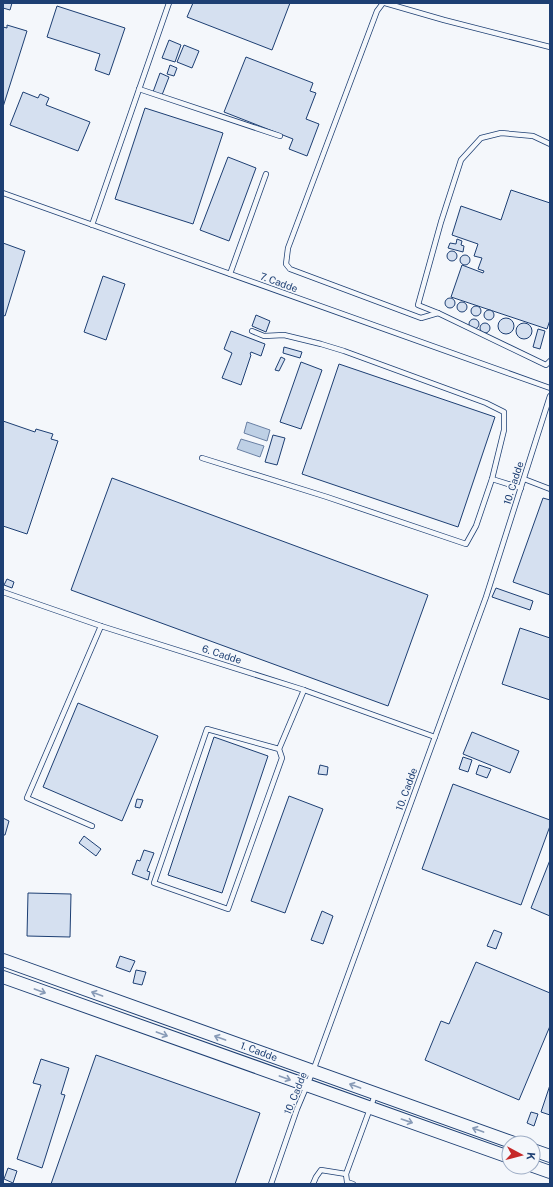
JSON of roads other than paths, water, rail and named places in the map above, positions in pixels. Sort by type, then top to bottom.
[{"type":"street","name":"1. Cadde","points":[[3,960],[501,1138]]},
{"type":"street","points":[[3,977],[501,1154]]},
{"type":"lane","points":[[92,225],[169,3]]},
{"type":"lane","points":[[438,313],[421,318],[290,269],[286,264],[288,248],[377,11],[384,3],[550,47]]},
{"type":"lane","points":[[140,89],[280,136]]},
{"type":"lane","points":[[550,144],[533,136],[501,133],[481,138],[461,160],[441,222],[418,305],[438,313],[546,365],[550,361]]},
{"type":"lane","points":[[230,274],[266,174]]},
{"type":"lane","name":"7. Cadde","points":[[3,193],[550,388]]},
{"type":"lane","points":[[202,458],[327,497],[466,544],[476,526],[492,479],[504,430],[504,412],[486,403],[344,351],[299,338],[284,335],[264,336],[252,331]]},
{"type":"lane","name":"10. Cadde","points":[[271,1184],[486,597],[550,396]]},
{"type":"lane","points":[[492,479],[521,488]]},
{"type":"lane","points":[[524,479],[550,489]]},
{"type":"lane","name":"6. Cadde","points":[[3,592],[101,626],[304,690],[435,737]]},
{"type":"lane","points":[[92,826],[27,798],[101,626]]},
{"type":"lane","points":[[279,749],[207,729],[154,883],[228,909],[282,758],[279,749],[304,690]]},
{"type":"lane","points":[[352,1184],[347,1182],[346,1174],[376,1093]]},
{"type":"lane","points":[[314,1184],[316,1176],[321,1170],[346,1174]]},
{"type":"water","points":[[247,422],[270,430],[267,441],[244,433]]},
{"type":"water","points":[[241,439],[264,446],[260,457],[237,449]]}]
